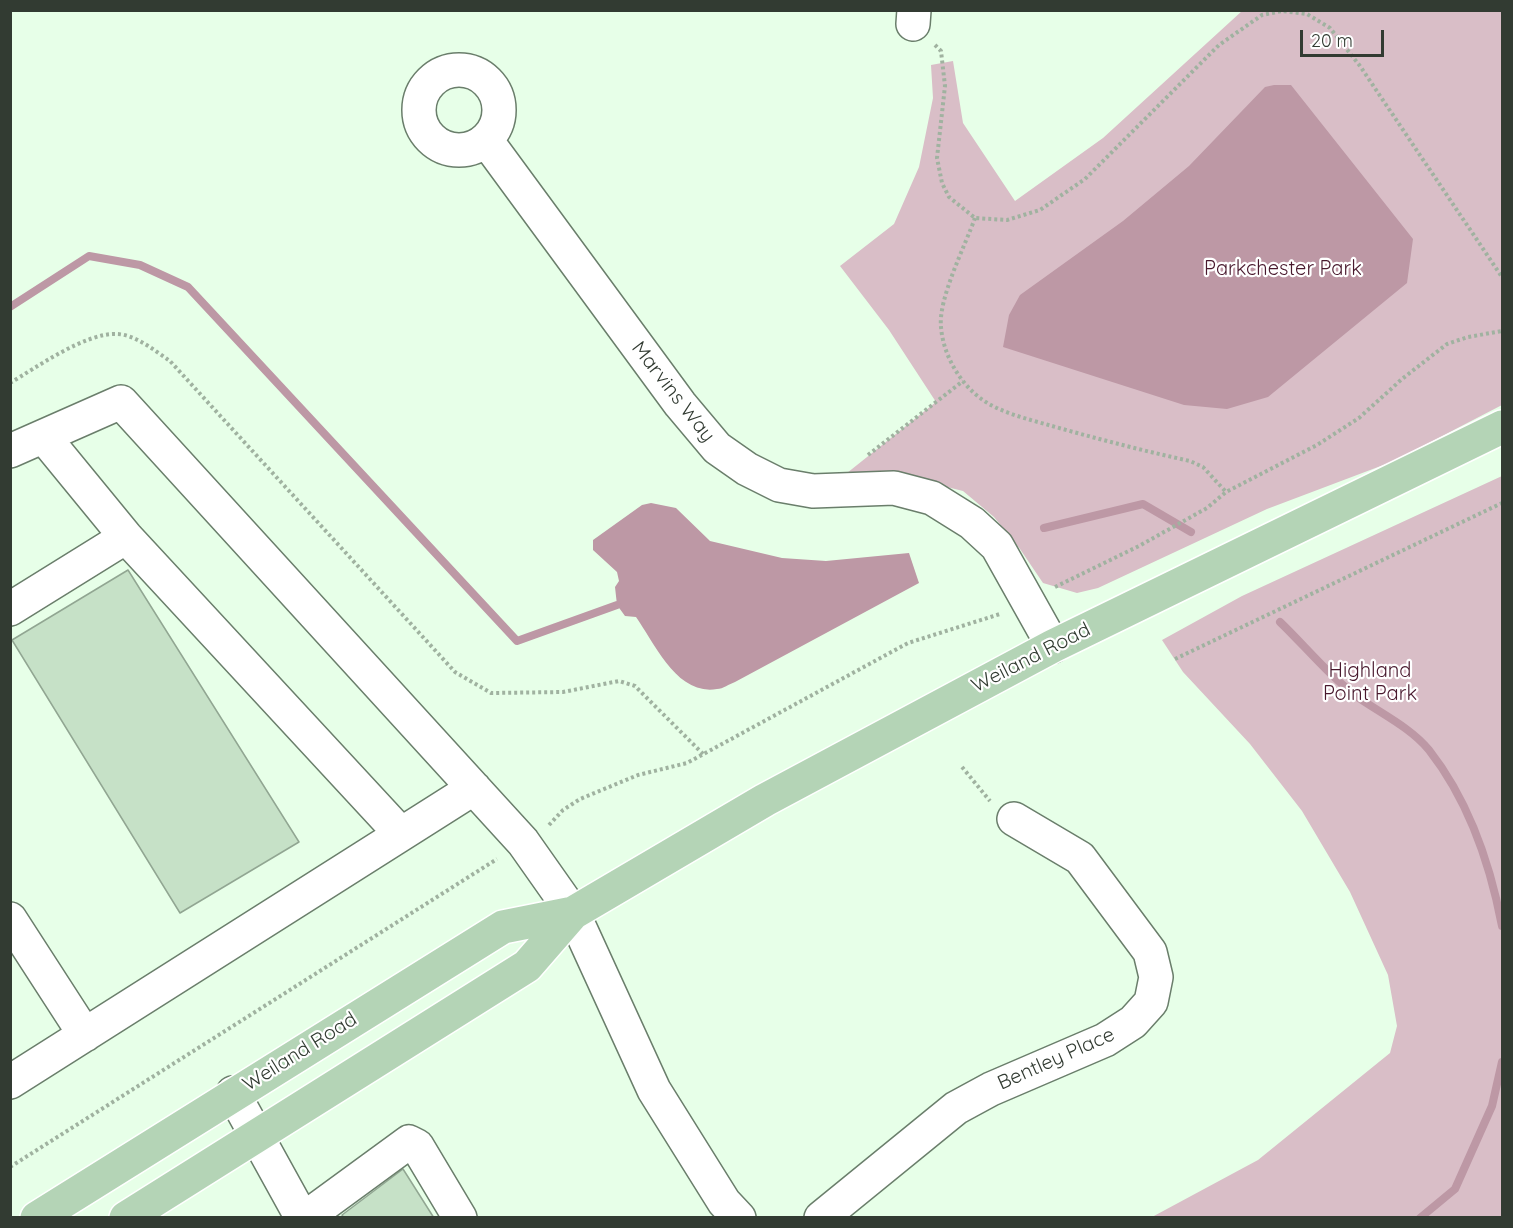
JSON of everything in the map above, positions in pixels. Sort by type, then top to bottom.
[{"type":"main road","name":"Weiland Road","points":[[126,1218],[527,966],[573,913],[765,800],[1053,646],[1503,428]]},
{"type":"main road","name":"Weiland Road","points":[[38,1218],[233,1093],[503,927],[573,913]]},
{"type":"street","name":"Marvins Way","points":[[486,140],[680,404],[717,448],[747,470],[779,485],[813,491],[894,488],[932,498],[972,523],[997,546],[1053,646]]},
{"type":"street","points":[[10,451],[121,402],[523,842],[573,913],[654,1090],[724,1202],[739,1218]]},
{"type":"street","points":[[44,437],[126,537],[401,834]]},
{"type":"street","points":[[14,599],[126,537]]},
{"type":"street","points":[[10,1082],[474,788]]},
{"type":"street","name":"Bentley Place","points":[[821,1218],[956,1108],[991,1089],[1105,1040],[1133,1022],[1151,1002],[1156,977],[1150,952],[1087,867],[1080,858],[1014,819]]},
{"type":"street","points":[[10,919],[85,1035]]},
{"type":"street","points":[[233,1093],[303,1218],[401,1145],[409,1142],[417,1146],[460,1218]]},
{"type":"path","points":[[914,17],[941,51],[945,87],[937,158],[942,183],[949,197],[975,218],[1007,220],[1040,210],[1084,179],[1219,45],[1262,15],[1290,12],[1307,14],[1330,28],[1360,66],[1503,277]]},
{"type":"path","points":[[975,218],[942,306],[940,326],[945,350],[963,381],[980,398],[1010,413],[1089,436],[1190,461],[1203,467],[1226,492]]},
{"type":"path","points":[[10,1167],[551,824],[563,810],[580,799],[638,775],[687,764],[908,643],[940,632],[970,626],[1028,604],[1207,508],[1226,492],[1307,451],[1359,418],[1402,378],[1447,344],[1468,336],[1503,331]]},
{"type":"path","points":[[10,383],[92,338],[117,334],[146,345],[170,361],[455,672],[491,693],[562,692],[619,681],[635,686],[703,754]]},
{"type":"path","points":[[868,455],[963,381]]},
{"type":"path","points":[[1175,659],[1503,503]]},
{"type":"path","points":[[962,767],[998,811],[1014,819]]},
{"type":"green space","name":"Parkchester Park","points":[[1242,11],[1502,11],[1502,405],[1394,461],[1267,509],[1098,588],[1077,593],[1043,583],[1020,549],[994,517],[963,491],[899,475],[847,473],[936,402],[889,330],[840,266],[894,224],[919,167],[933,98],[931,65],[953,61],[963,123],[1015,201],[1103,138]]},
{"type":"green space","name":"Highland Point Park","points":[[1502,476],[1502,1217],[1152,1217],[1258,1160],[1390,1053],[1397,1026],[1388,975],[1350,892],[1302,811],[1250,744],[1183,672],[1162,640],[1242,596]]},
{"type":"shaded area","points":[[1291,85],[1413,239],[1407,283],[1268,397],[1227,409],[1184,405],[1003,347],[1009,315],[1020,295],[1123,221],[1189,166],[1265,87]]},
{"type":"shaded area","points":[[651,503],[676,508],[710,541],[782,558],[826,561],[909,553],[919,583],[735,682],[719,689],[703,689],[679,676],[659,653],[636,617],[625,616],[617,605],[615,587],[619,581],[617,572],[593,550],[593,540],[642,505]]},
{"type":"building","points":[[128,570],[299,842],[180,913],[12,640]]},
{"type":"building","points":[[403,1169],[434,1218],[344,1218],[342,1215]]},
{"type":"waterway","points":[[10,307],[89,256],[140,265],[188,287],[517,641],[617,605]]},
{"type":"waterway","points":[[1044,528],[1143,504],[1191,532]]},
{"type":"waterway","points":[[1280,622],[1348,690],[1405,728],[1429,750],[1467,811],[1484,856],[1502,926]]},
{"type":"waterway","points":[[1420,1218],[1455,1189],[1492,1106],[1502,1062]]}]
